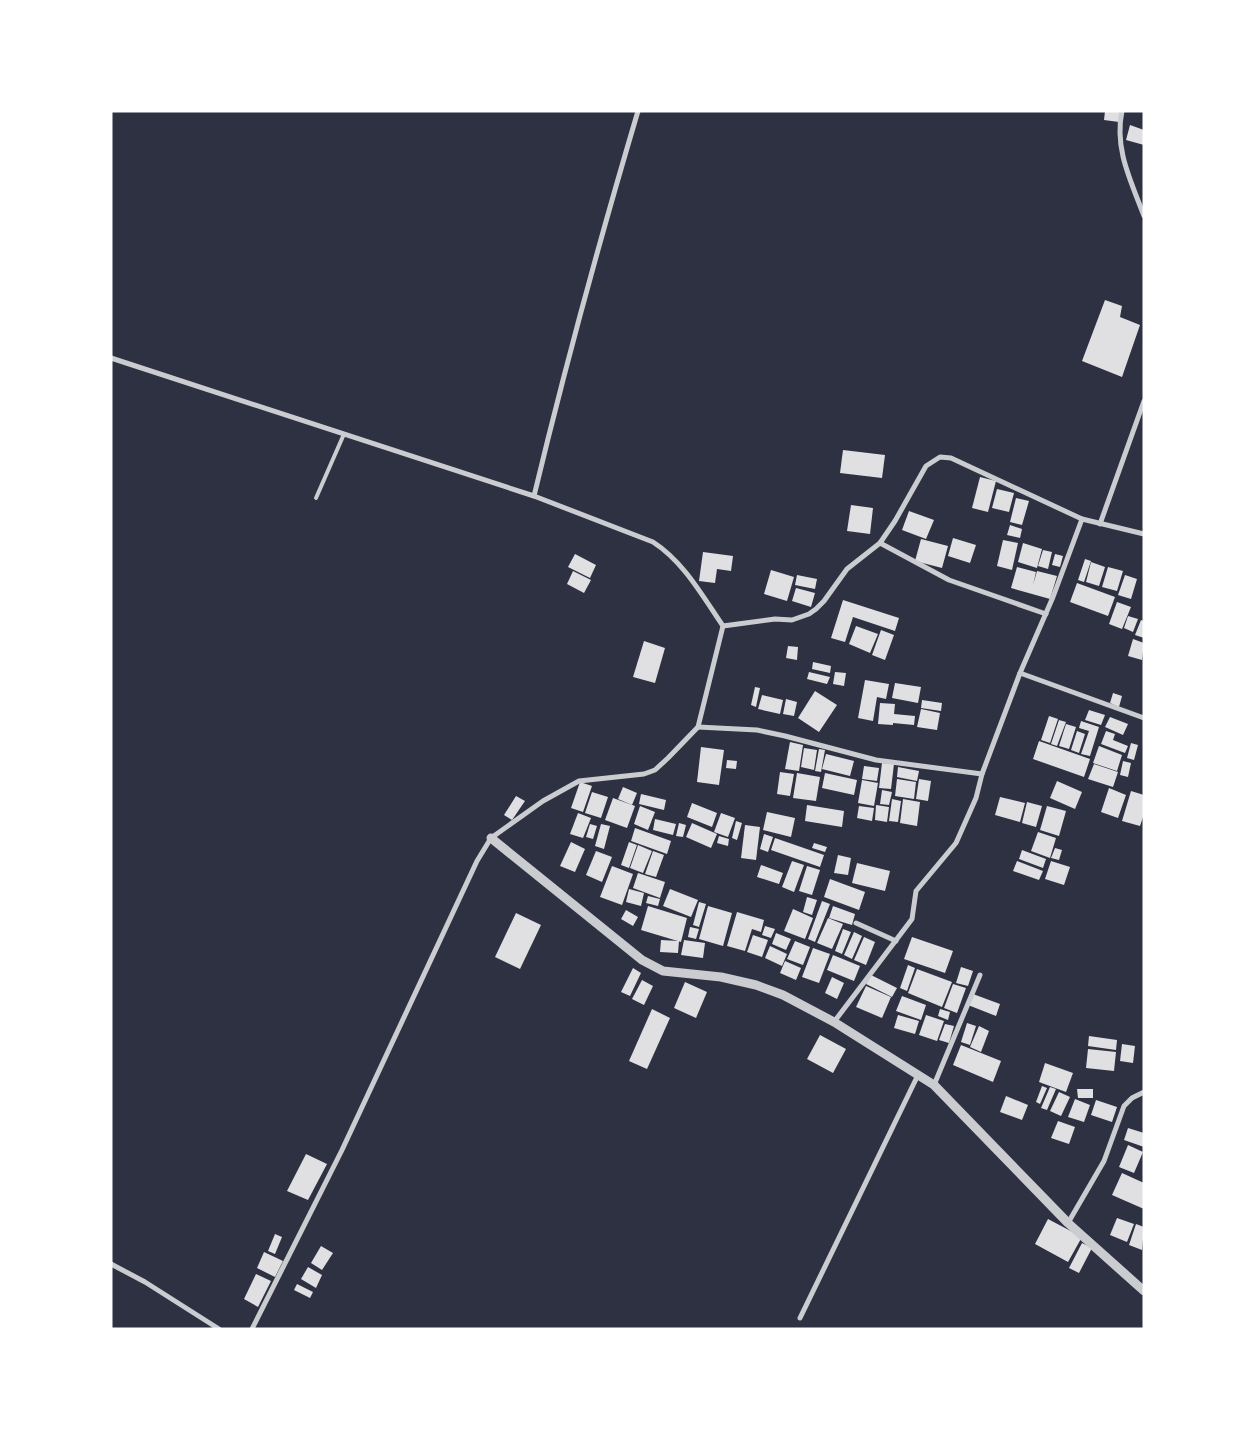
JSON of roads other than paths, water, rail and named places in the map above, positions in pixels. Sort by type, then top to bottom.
[{"type":"street","points":[[534,496],[595,256],[638,111]]},
{"type":"street","points":[[1122,111],[1118,128],[1120,144],[1125,166],[1144,216]]},
{"type":"street","points":[[111,358],[534,496],[653,542],[684,569],[723,626],[698,727],[655,770],[644,774],[579,781],[543,801],[491,838],[477,861],[342,1150],[252,1329]]},
{"type":"street","points":[[1100,524],[1144,401]]},
{"type":"street","points":[[723,626],[775,619],[792,620],[809,614],[824,601],[847,569],[880,542],[895,521],[926,466],[940,456],[951,458],[1082,519],[1144,534]]},
{"type":"street","points":[[834,1022],[912,919],[916,891],[956,843],[976,798],[982,774],[1020,673],[1046,614],[1082,519]]},
{"type":"street","points":[[880,542],[949,580],[1046,614]]},
{"type":"street","points":[[1020,673],[1144,718]]},
{"type":"street","points":[[698,727],[757,730],[876,760],[982,774]]},
{"type":"street","points":[[491,838],[635,954],[663,971],[721,977],[756,985],[783,995],[834,1022],[934,1085],[1068,1223],[1144,1292]]},
{"type":"street","points":[[856,923],[896,941]]},
{"type":"street","points":[[934,1085],[980,975]]},
{"type":"street","points":[[800,1318],[918,1075]]},
{"type":"street","points":[[1068,1223],[1104,1161],[1124,1106],[1132,1098],[1144,1092]]},
{"type":"street","points":[[111,1264],[145,1282],[219,1329]]},
{"type":"lane","points":[[316,498],[344,434]]}]
